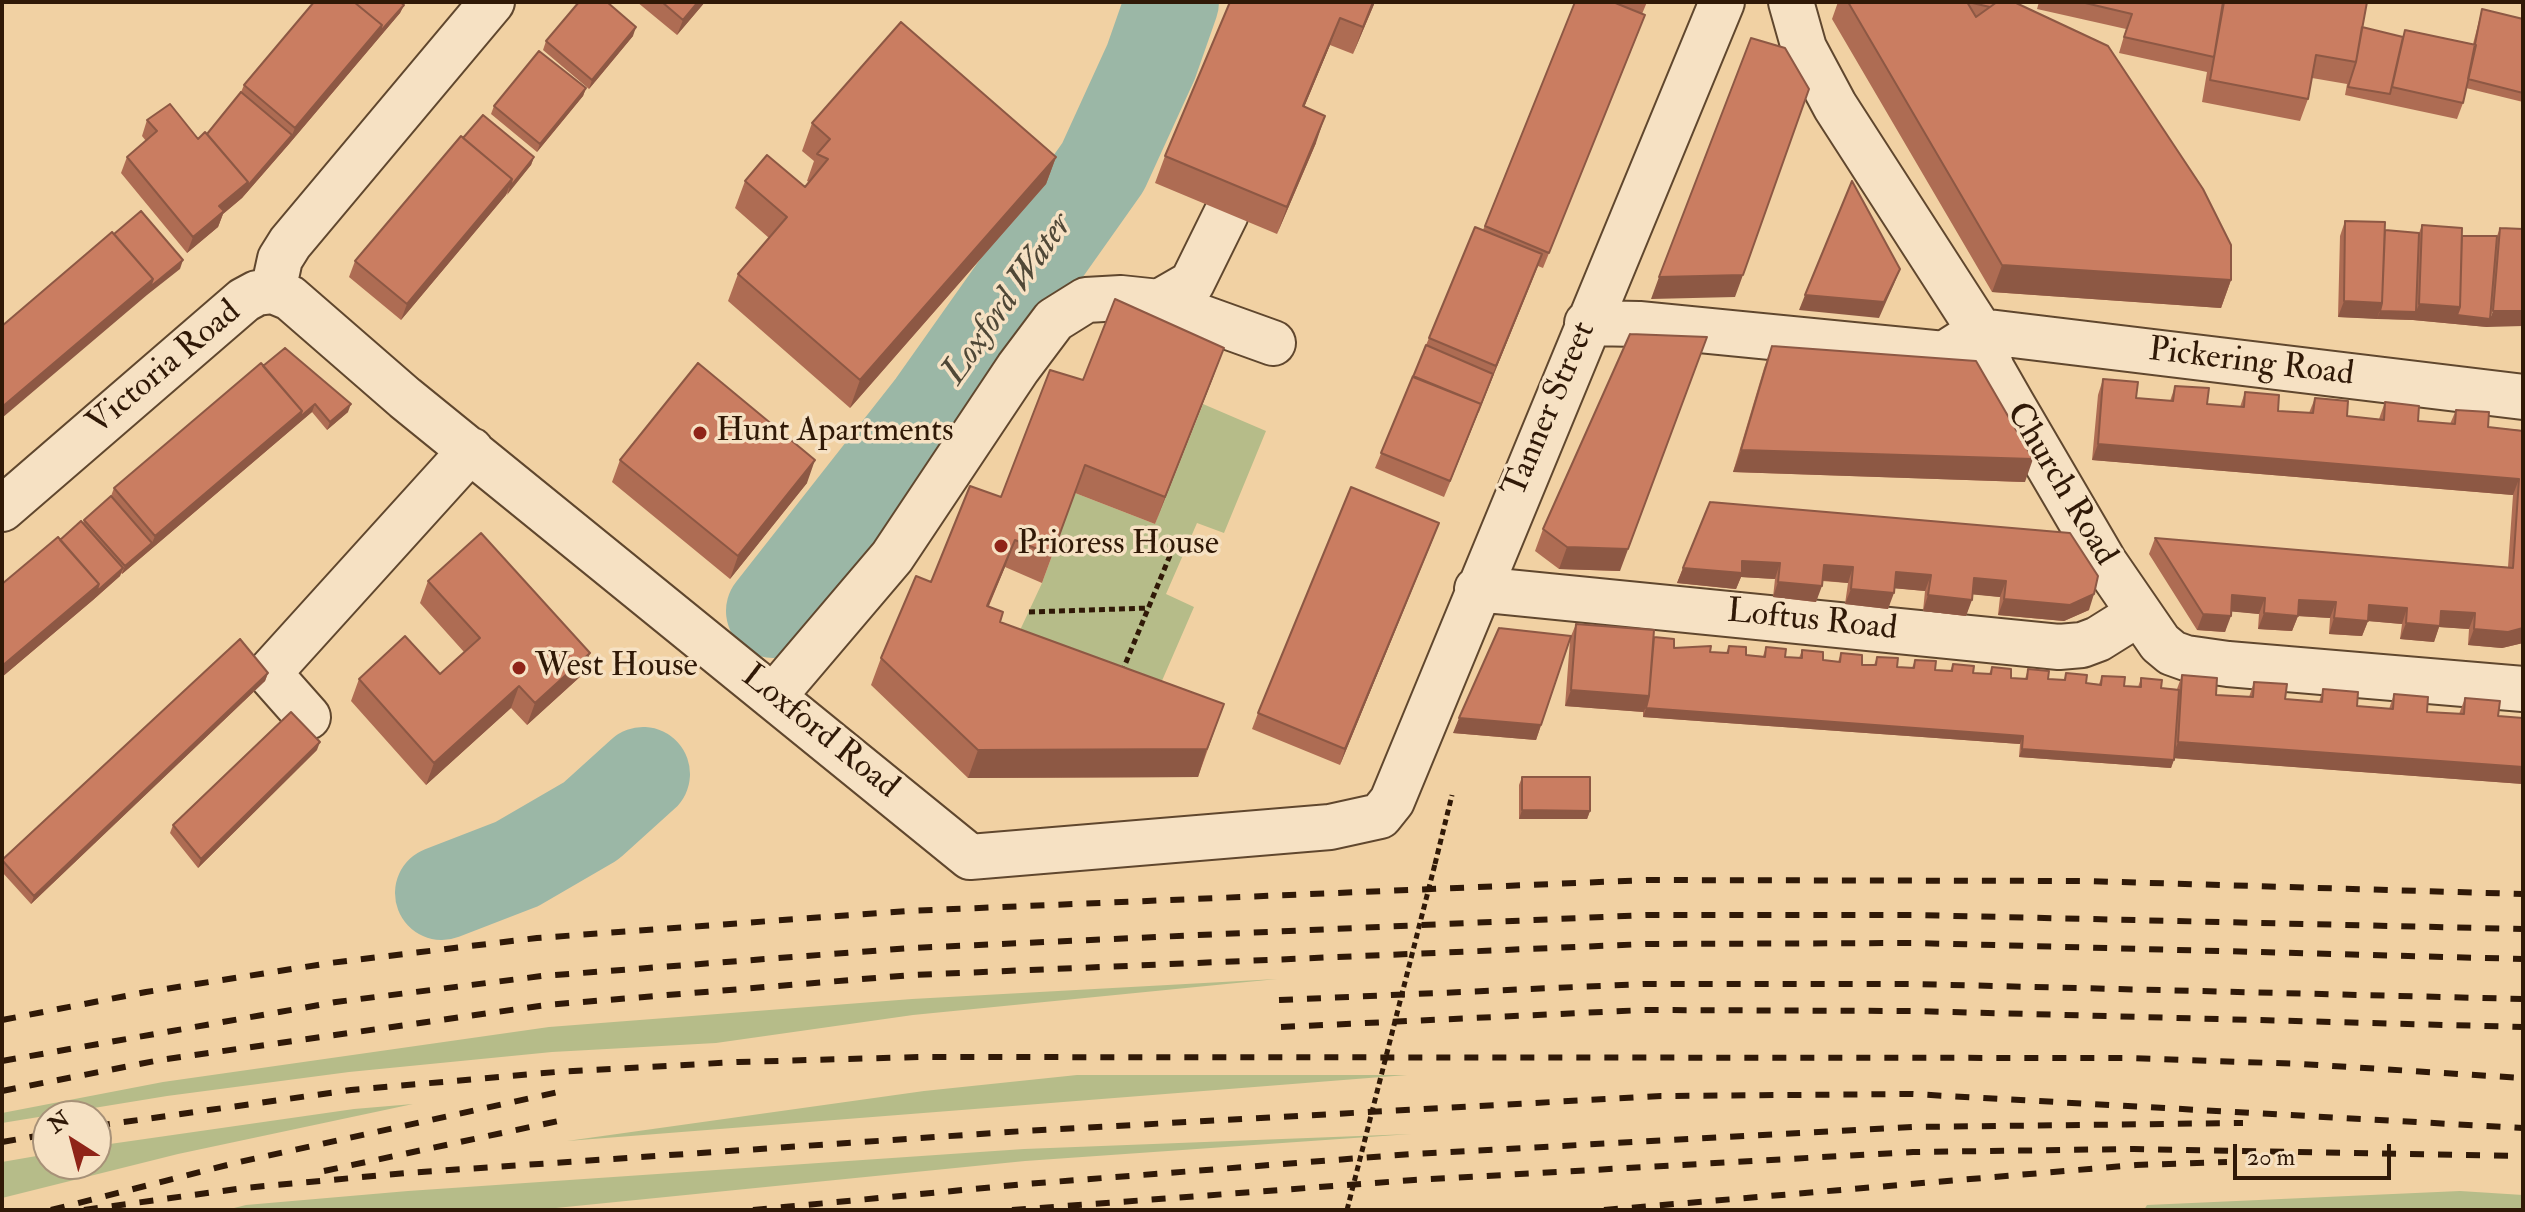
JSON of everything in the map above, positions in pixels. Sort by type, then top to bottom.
[{"type":"street","name":"Victoria Road","points":[[2,509],[244,300],[257,293],[273,291],[280,259],[290,243],[492,2]]},
{"type":"street","name":"Tanner Street","points":[[1380,816],[1392,801],[1415,750],[1477,589],[1722,2]]},
{"type":"street","name":"Church Road","points":[[1791,2],[1804,48],[1835,106],[1980,331],[1997,377],[2138,614],[2166,648],[2186,658],[2523,689]]},
{"type":"street","points":[[1159,302],[1192,283],[1226,214]]},
{"type":"street","name":"Loxford Road","points":[[273,291],[290,298],[471,450],[970,857],[1330,827],[1380,816]]},
{"type":"street","points":[[773,697],[892,557],[1018,368],[1054,320],[1086,300],[1121,298],[1159,302],[1273,343]]},
{"type":"street","points":[[1587,323],[1639,324],[1944,354],[1980,331]]},
{"type":"street","name":"Pickering Road","points":[[1980,331],[2523,397]]},
{"type":"street","points":[[308,717],[269,673],[471,450]]},
{"type":"street","name":"Loftus Road","points":[[1477,589],[2059,647],[2082,645],[2098,639],[2138,614]]},
{"type":"path","points":[[1119,680],[1178,536]]},
{"type":"path","points":[[1029,612],[1149,608]]},
{"type":"path","points":[[1347,1210],[1454,787]]},
{"type":"green space","points":[[1203,404],[1266,431],[1224,533],[1197,523],[1166,594],[1194,607],[1151,706],[1008,656],[1042,583],[1075,493],[1155,524]]},
{"type":"green space","points":[[1277,979],[913,1015],[716,1043],[552,1052],[349,1072],[112,1105],[112,1100],[70,1100],[163,1082],[549,1027],[912,999]]},
{"type":"green space","points":[[1077,1075],[1407,1075],[567,1141],[924,1091]]},
{"type":"green space","points":[[413,1104],[112,1170],[112,1144],[354,1109]]},
{"type":"green space","points":[[32,1107],[32,1118],[2,1123],[2,1113]]},
{"type":"green space","points":[[1411,1134],[1025,1161],[536,1210],[226,1210],[246,1205],[408,1191],[1024,1149]]},
{"type":"green space","points":[[32,1157],[32,1180],[74,1180],[2,1198],[2,1162]]},
{"type":"green space","points":[[2460,1191],[2523,1195],[2523,1210],[2144,1210],[2147,1205]]},
{"type":"building","points":[[314,2],[354,2],[382,25],[295,128],[244,85]]},
{"type":"building","points":[[354,2],[400,2],[404,5],[379,33],[382,25]]},
{"type":"building","points":[[579,2],[607,2],[636,27],[592,80],[546,41]]},
{"type":"building","points":[[662,2],[698,2],[683,20]]},
{"type":"building","points":[[1230,2],[1373,2],[1363,27],[1340,18],[1303,106],[1325,116],[1287,207],[1165,156]]},
{"type":"building","points":[[1575,2],[1613,2],[1645,15],[1549,253],[1485,226]]},
{"type":"building","points":[[1848,2],[1967,2],[1976,17],[1997,2],[2014,2],[2108,46],[2203,189],[2231,245],[2231,280],[2002,265]]},
{"type":"building","points":[[1968,2],[1997,2],[1990,7]]},
{"type":"building","points":[[2081,2],[2223,2],[2214,57],[2124,37],[2132,14]]},
{"type":"building","points":[[2224,2],[2367,2],[2356,62],[2316,55],[2308,99],[2210,80]]},
{"type":"building","points":[[2482,9],[2523,19],[2523,93],[2468,79]]},
{"type":"building","points":[[901,22],[1056,157],[860,380],[738,274],[787,217],[745,181],[767,155],[805,187],[828,159],[817,154],[830,139],[812,123]]},
{"type":"building","points":[[2362,27],[2403,37],[2390,94],[2348,87]]},
{"type":"building","points":[[2405,30],[2476,45],[2463,103],[2392,87]]},
{"type":"building","points":[[1751,38],[1785,48],[1809,89],[1743,275],[1659,277]]},
{"type":"building","points":[[539,51],[586,88],[540,144],[494,106]]},
{"type":"building","points":[[241,92],[292,135],[245,189],[248,182],[207,134]]},
{"type":"building","points":[[170,104],[198,139],[205,132],[248,182],[219,206],[224,211],[193,237],[127,157],[157,131],[147,120]]},
{"type":"building","points":[[483,115],[534,157],[510,187],[512,179],[463,138]]},
{"type":"building","points":[[461,136],[512,179],[407,304],[355,261]]},
{"type":"building","points":[[1852,181],[1900,269],[1884,302],[1805,295]]},
{"type":"building","points":[[141,211],[183,260],[150,287],[153,279],[114,234]]},
{"type":"building","points":[[2345,221],[2385,222],[2382,303],[2344,301]]},
{"type":"building","points":[[2422,225],[2462,228],[2460,307],[2419,304]]},
{"type":"building","points":[[1475,227],[1542,254],[1496,366],[1429,338]]},
{"type":"building","points":[[2500,228],[2523,229],[2523,311],[2493,311]]},
{"type":"building","points":[[2385,230],[2419,233],[2416,312],[2380,311]]},
{"type":"building","points":[[112,232],[153,279],[2,407],[2,326]]},
{"type":"building","points":[[2462,236],[2497,236],[2490,319],[2457,315],[2460,307]]},
{"type":"building","name":"Prioress House","points":[[1115,299],[1224,348],[1165,497],[1085,465],[1052,555],[1015,540],[987,606],[1003,612],[1000,622],[1224,704],[1207,749],[978,750],[881,658],[916,576],[931,582],[970,486],[1001,497],[1050,370],[1083,380]]},
{"type":"building","points":[[1630,334],[1707,337],[1628,549],[1567,547],[1543,529]]},
{"type":"building","points":[[1426,345],[1493,374],[1478,412],[1481,404],[1413,377]]},
{"type":"building","points":[[1772,346],[1976,361],[2033,459],[1741,450]]},
{"type":"building","points":[[285,348],[351,404],[330,422],[315,404],[299,418],[302,411],[263,366]]},
{"type":"building","points":[[261,363],[302,411],[155,536],[114,488]]},
{"type":"building","name":"Hunt Apartments","points":[[698,363],[815,460],[738,556],[620,460]]},
{"type":"building","points":[[1413,376],[1481,404],[1450,481],[1381,453]]},
{"type":"building","points":[[2103,379],[2138,382],[2136,398],[2173,401],[2175,386],[2209,388],[2207,404],[2244,407],[2245,392],[2279,395],[2278,411],[2313,413],[2315,398],[2348,401],[2347,416],[2384,420],[2385,402],[2419,406],[2418,421],[2455,424],[2456,410],[2489,412],[2488,427],[2523,431],[2523,628],[2508,632],[2474,629],[2475,613],[2441,611],[2440,626],[2406,623],[2407,608],[2369,605],[2368,621],[2334,618],[2336,602],[2299,600],[2298,616],[2264,613],[2265,598],[2232,595],[2231,616],[2203,614],[2155,538],[2513,568],[2519,479],[2098,444]]},
{"type":"building","points":[[1351,487],[1439,523],[1345,749],[1258,713]]},
{"type":"building","points":[[111,496],[152,543],[125,566],[84,520]]},
{"type":"building","points":[[1710,502],[2070,533],[2098,576],[2094,594],[2070,605],[2004,599],[2006,581],[1974,578],[1972,600],[1928,595],[1931,575],[1896,572],[1894,593],[1851,589],[1853,567],[1824,565],[1822,586],[1778,582],[1780,563],[1742,561],[1742,573],[1683,568]]},
{"type":"building","points":[[81,521],[123,568],[96,592],[99,584],[60,540]]},
{"type":"building","name":"West House","points":[[481,533],[590,653],[535,703],[519,686],[434,763],[359,679],[405,636],[440,674],[480,638],[428,581]]},
{"type":"building","points":[[58,537],[99,584],[2,666],[2,584]]},
{"type":"building","points":[[1576,624],[1654,630],[1649,696],[1571,690]]},
{"type":"building","points":[[1499,628],[1571,636],[1541,725],[1459,718]]},
{"type":"building","points":[[1654,637],[1674,639],[1674,648],[1711,646],[1710,652],[1728,653],[1729,646],[1746,647],[1746,655],[1765,657],[1766,647],[1786,649],[1785,657],[1802,658],[1802,650],[1823,652],[1823,660],[1840,662],[1841,653],[1862,655],[1862,665],[1876,665],[1877,657],[1898,658],[1897,667],[1914,668],[1915,660],[1936,661],[1935,670],[1952,671],[1953,664],[1974,666],[1973,673],[1991,674],[1992,667],[2011,669],[2011,678],[2027,679],[2028,669],[2049,671],[2048,679],[2065,680],[2066,673],[2087,675],[2086,683],[2101,685],[2102,676],[2125,677],[2124,686],[2141,687],[2141,678],[2162,680],[2161,688],[2179,690],[2174,760],[2022,749],[2023,736],[1646,708]]},
{"type":"building","points":[[240,639],[268,673],[34,896],[2,860]]},
{"type":"building","points":[[2182,675],[2217,678],[2216,695],[2253,697],[2254,682],[2287,684],[2285,699],[2322,702],[2323,689],[2358,692],[2357,706],[2393,709],[2394,694],[2428,697],[2427,712],[2464,714],[2465,698],[2500,701],[2498,716],[2523,718],[2523,767],[2178,742]]},
{"type":"building","points":[[291,712],[320,742],[201,859],[173,825]]},
{"type":"building","points":[[1522,777],[1590,777],[1590,811],[1522,810]]},
{"type":"waterway","name":"Loxford Water","points":[[773,611],[934,406],[1103,167],[1151,62],[1172,2]]},
{"type":"waterway","name":"Loxford Water","points":[[442,893],[517,864],[591,821],[643,774]]},
{"type":"railway","points":[[2,1020],[146,992],[330,963],[537,938],[907,911],[1647,880],[2086,881],[2523,894]]},
{"type":"railway","points":[[2,1061],[336,1002],[542,976],[911,948],[1646,915],[1914,915],[2523,929]]},
{"type":"railway","points":[[2,1091],[160,1060],[546,1005],[912,975],[1646,944],[1915,943],[2523,959]]},
{"type":"railway","points":[[1279,1000],[1644,984],[1914,984],[2523,999]]},
{"type":"railway","points":[[1281,1027],[1644,1010],[1913,1011],[2523,1027]]},
{"type":"railway","points":[[112,1124],[351,1090],[556,1072],[738,1062],[920,1057],[2132,1058],[2301,1064],[2523,1078]]},
{"type":"railway","points":[[51,1210],[239,1162],[558,1092]]},
{"type":"railway","points":[[84,1210],[244,1188],[406,1173],[1024,1131],[1661,1096],[1912,1094],[2523,1128]]},
{"type":"railway","points":[[324,1171],[563,1120]]},
{"type":"railway","points":[[753,1210],[1026,1184],[1412,1154],[1912,1127],[2243,1123]]},
{"type":"railway","points":[[2,1142],[32,1137]]},
{"type":"railway","points":[[1012,1210],[1414,1180],[1913,1152],[2134,1149],[2523,1156]]},
{"type":"railway","points":[[1604,1210],[2136,1165],[2227,1162]]},
{"type":"place","name":"Hunt Apartments","points":[[700,433]]},
{"type":"place","name":"Prioress House","points":[[1001,546]]},
{"type":"place","name":"West House","points":[[519,668]]}]
